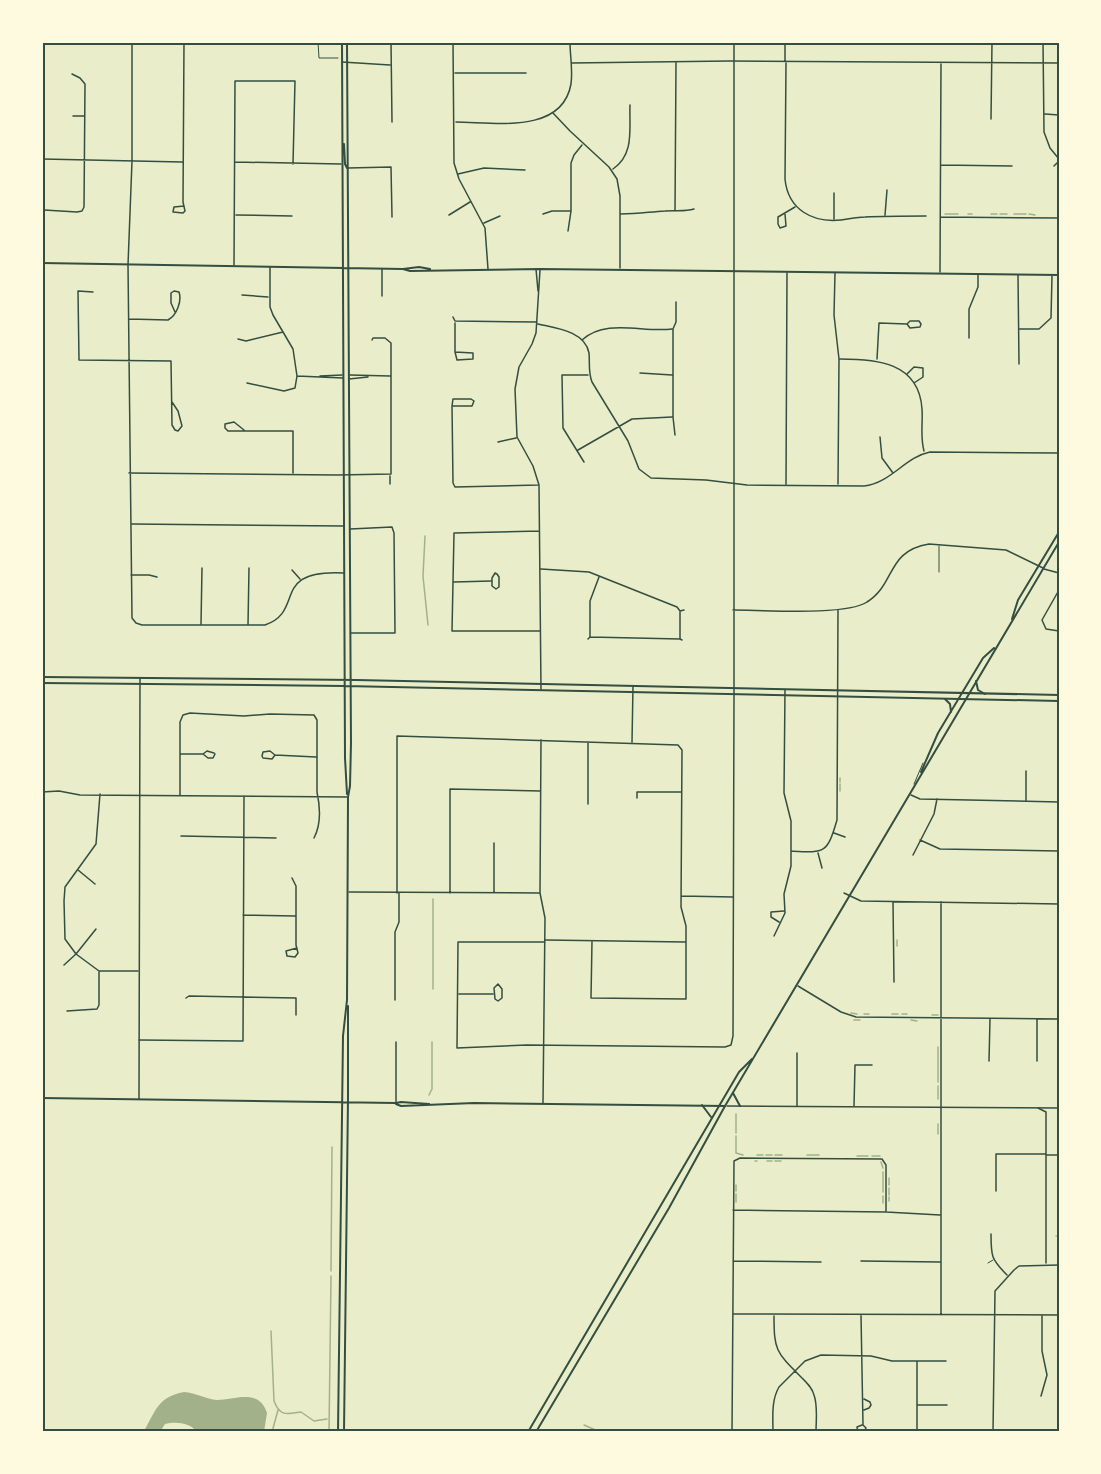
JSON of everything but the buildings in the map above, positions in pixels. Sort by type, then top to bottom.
[{"type":"main road","points":[[342,42],[345,785],[348,797]]},
{"type":"main road","points":[[344,1432],[349,1016],[347,892],[351,686],[347,42]]},
{"type":"main road","points":[[342,139],[347,168]]},
{"type":"main road","points":[[42,263],[382,268],[403,269],[410,272],[620,270],[1059,275]]},
{"type":"main road","points":[[343,377],[348,378]]},
{"type":"main road","points":[[1010,624],[1018,600],[1059,532]]},
{"type":"main road","points":[[536,1432],[669,1208],[754,1057],[1059,542]]},
{"type":"main road","points":[[344,573],[349,579]]},
{"type":"main road","points":[[920,776],[938,733],[983,658],[998,644]]},
{"type":"main road","points":[[42,677],[351,680],[1059,695]]},
{"type":"main road","points":[[976,681],[978,689],[986,694]]},
{"type":"main road","points":[[42,682],[415,687],[1059,701]]},
{"type":"main road","points":[[415,687],[419,682]]},
{"type":"main road","points":[[894,693],[894,698]]},
{"type":"main road","points":[[945,699],[950,704],[951,712]]},
{"type":"main road","points":[[338,1432],[344,1023],[347,1000]]},
{"type":"main road","points":[[528,1432],[711,1118],[739,1072],[754,1057]]},
{"type":"main road","points":[[733,1093],[740,1106]]},
{"type":"main road","points":[[42,1098],[396,1103],[408,1106],[429,1104],[726,1106]]},
{"type":"main road","points":[[702,1105],[711,1118]]},
{"type":"street","points":[[132,42],[132,162],[128,265],[131,615],[134,621],[145,625],[265,625],[275,621],[282,614],[292,589],[300,579],[317,573],[344,573]]},
{"type":"street","points":[[184,42],[184,206]]},
{"type":"street","points":[[391,42],[392,122]]},
{"type":"street","points":[[453,42],[454,163],[457,174],[487,235],[488,270]]},
{"type":"street","points":[[454,122],[529,122],[553,113],[561,106],[569,91],[570,42]]},
{"type":"street","points":[[686,942],[458,942],[457,1048],[725,1047],[731,1045],[733,1036],[734,897],[732,483],[734,42]]},
{"type":"street","points":[[785,42],[785,182],[789,196],[796,207],[814,219],[926,216]]},
{"type":"street","points":[[991,119],[992,42]]},
{"type":"street","points":[[1043,42],[1044,132],[1046,140],[1059,160],[1054,166]]},
{"type":"street","points":[[571,63],[676,61],[1059,63]]},
{"type":"street","points":[[675,211],[676,61]]},
{"type":"street","points":[[342,62],[391,65]]},
{"type":"street","points":[[940,273],[941,63]]},
{"type":"street","points":[[454,73],[526,73]]},
{"type":"street","points":[[44,210],[75,212],[82,211],[84,207],[85,84],[72,74]]},
{"type":"street","points":[[234,266],[236,81],[295,81],[293,164]]},
{"type":"street","points":[[612,170],[623,161],[628,153],[630,105]]},
{"type":"street","points":[[553,113],[612,170],[619,187],[620,270]]},
{"type":"street","points":[[1044,114],[1059,115]]},
{"type":"street","points":[[73,116],[84,116]]},
{"type":"street","points":[[568,231],[571,211],[571,163],[583,144]]},
{"type":"street","points":[[42,159],[183,162]]},
{"type":"street","points":[[234,162],[342,164]]},
{"type":"street","points":[[941,165],[1012,166]]},
{"type":"street","points":[[347,168],[391,167],[392,217]]},
{"type":"street","points":[[457,174],[484,168],[525,170]]},
{"type":"street","points":[[885,216],[887,190]]},
{"type":"street","points":[[834,193],[834,220]]},
{"type":"street","points":[[449,215],[471,201]]},
{"type":"street","points":[[785,213],[786,225],[780,228],[778,218],[785,213],[796,207]]},
{"type":"street","points":[[620,214],[693,209]]},
{"type":"street","points":[[543,214],[552,211],[571,211]]},
{"type":"street","points":[[235,215],[292,216]]},
{"type":"street","points":[[483,224],[500,216]]},
{"type":"street","points":[[941,217],[1059,218]]},
{"type":"street","points":[[248,383],[287,391],[296,388],[294,352],[272,313],[269,297],[270,267]]},
{"type":"street","points":[[382,268],[382,296]]},
{"type":"street","points":[[538,270],[538,323],[532,345],[520,365],[515,381],[515,424],[517,437],[533,466],[539,485],[541,690]]},
{"type":"street","points":[[786,485],[787,272]]},
{"type":"street","points":[[835,272],[834,315],[839,359],[838,485]]},
{"type":"street","points":[[969,339],[969,309],[978,287],[978,274]]},
{"type":"street","points":[[1018,274],[1019,364]]},
{"type":"street","points":[[1018,329],[1039,329],[1047,322],[1052,314],[1052,275]]},
{"type":"street","points":[[93,292],[78,291],[79,360],[171,361],[172,424],[177,431],[182,426],[181,419],[172,402]]},
{"type":"street","points":[[129,319],[168,320],[172,318],[175,312],[180,296],[174,291],[170,294],[170,298],[175,312]]},
{"type":"street","points":[[242,294],[269,297]]},
{"type":"street","points":[[675,435],[673,328],[676,322],[676,302]]},
{"type":"street","points":[[453,317],[455,321],[455,352],[457,360],[473,358],[470,352],[455,352]]},
{"type":"street","points":[[455,321],[538,323],[571,333],[582,340],[589,352],[589,375],[631,446],[636,465],[645,476],[657,480],[701,480],[747,485],[871,485],[893,474],[924,453],[938,451],[1059,453]]},
{"type":"street","points":[[877,360],[879,323],[908,324]]},
{"type":"street","points":[[582,340],[599,329],[673,328]]},
{"type":"street","points":[[238,339],[246,341],[284,332]]},
{"type":"street","points":[[372,340],[373,338],[385,338],[390,342],[390,484]]},
{"type":"street","points":[[839,359],[877,360],[891,364],[907,375],[922,405],[924,453]]},
{"type":"street","points":[[907,375],[914,367],[923,368],[923,377],[913,384]]},
{"type":"street","points":[[640,373],[673,375]]},
{"type":"street","points":[[584,462],[563,428],[562,375],[589,375]]},
{"type":"street","points":[[297,376],[343,377]]},
{"type":"street","points":[[348,378],[391,376]]},
{"type":"street","points":[[452,406],[471,406],[474,401],[453,399],[452,406],[453,483],[455,487],[539,485]]},
{"type":"street","points":[[576,451],[619,425],[638,418],[673,417]]},
{"type":"street","points":[[244,430],[234,422],[225,424],[228,431],[292,431],[293,474]]},
{"type":"street","points":[[498,442],[517,437]]},
{"type":"street","points":[[880,437],[882,459],[893,474]]},
{"type":"street","points":[[129,472],[391,474]]},
{"type":"street","points":[[130,524],[344,526]]},
{"type":"street","points":[[349,529],[392,527],[394,533],[395,633],[350,633]]},
{"type":"street","points":[[539,531],[458,532],[454,534],[452,632],[540,631]]},
{"type":"street","points":[[734,610],[837,610],[860,606],[875,596],[884,585],[894,564],[909,551],[925,545],[939,544],[1006,550],[1059,573]]},
{"type":"street","points":[[201,625],[202,568]]},
{"type":"street","points":[[248,626],[249,568]]},
{"type":"street","points":[[540,569],[581,570],[599,576],[677,608],[680,611],[681,639],[589,638],[590,601],[599,576]]},
{"type":"street","points":[[292,570],[300,579]]},
{"type":"street","points":[[498,574],[498,589],[493,588],[492,581],[493,575],[498,574]]},
{"type":"street","points":[[130,575],[157,577]]},
{"type":"street","points":[[453,582],[492,581]]},
{"type":"street","points":[[1059,590],[1042,618],[1045,628],[1059,631]]},
{"type":"street","points":[[680,611],[684,610]]},
{"type":"street","points":[[791,851],[818,852],[829,844],[837,820],[837,610]]},
{"type":"street","points":[[139,1100],[140,678]]},
{"type":"street","points":[[632,742],[633,686]]},
{"type":"street","points":[[774,936],[785,911],[784,894],[790,872],[791,851],[791,821],[784,793],[785,690]]},
{"type":"street","points":[[180,795],[180,722],[183,715],[315,716],[318,831],[314,838]]},
{"type":"street","points":[[396,1000],[395,935],[399,919],[397,736],[632,742],[680,746],[681,896],[686,942],[686,999],[591,998],[592,941]]},
{"type":"street","points":[[541,740],[540,893],[545,918],[543,1104]]},
{"type":"street","points":[[588,804],[589,741]]},
{"type":"street","points":[[180,754],[203,754]]},
{"type":"street","points":[[275,755],[317,757]]},
{"type":"street","points":[[1026,771],[1026,801]]},
{"type":"street","points":[[450,893],[450,789],[541,790]]},
{"type":"street","points":[[42,792],[348,797]]},
{"type":"street","points":[[637,798],[637,792],[681,792]]},
{"type":"street","points":[[100,794],[96,844],[65,887],[65,939],[76,954],[99,971],[139,971]]},
{"type":"street","points":[[909,794],[918,799],[1059,802]]},
{"type":"street","points":[[139,1040],[243,1041],[244,796]]},
{"type":"street","points":[[913,855],[934,814],[937,799]]},
{"type":"street","points":[[834,832],[845,837]]},
{"type":"street","points":[[181,836],[276,838]]},
{"type":"street","points":[[920,840],[939,849],[1059,851]]},
{"type":"street","points":[[494,843],[494,893]]},
{"type":"street","points":[[818,852],[822,868]]},
{"type":"street","points":[[78,870],[95,884]]},
{"type":"street","points":[[292,878],[296,886],[297,948]]},
{"type":"street","points":[[347,892],[540,893]]},
{"type":"street","points":[[844,893],[861,901],[1059,904]]},
{"type":"street","points":[[681,896],[734,897]]},
{"type":"street","points":[[893,901],[894,982]]},
{"type":"street","points":[[941,902],[941,1315]]},
{"type":"street","points":[[781,923],[771,917],[771,912],[785,911]]},
{"type":"street","points":[[243,915],[296,916]]},
{"type":"street","points":[[64,965],[96,929]]},
{"type":"street","points":[[67,1011],[97,1009],[99,971]]},
{"type":"street","points":[[500,985],[501,1000],[496,1001],[494,994],[495,986],[500,985]]},
{"type":"street","points":[[796,986],[850,1016],[1059,1019]]},
{"type":"street","points":[[458,994],[494,994]]},
{"type":"street","points":[[186,998],[189,996],[296,998],[296,1015]]},
{"type":"street","points":[[989,1061],[990,1018]]},
{"type":"street","points":[[1037,1018],[1037,1061]]},
{"type":"street","points":[[396,1042],[396,1103]]},
{"type":"street","points":[[797,1106],[798,1053]]},
{"type":"street","points":[[854,1106],[855,1065],[872,1065]]},
{"type":"street","points":[[726,1106],[1059,1108]]},
{"type":"street","points":[[1037,1108],[1046,1112],[1046,1265]]},
{"type":"street","points":[[996,1191],[996,1154],[1059,1155]]},
{"type":"street","points":[[732,1432],[733,1166],[735,1160],[752,1158],[884,1160],[886,1165],[886,1212]]},
{"type":"street","points":[[733,1210],[941,1215]]},
{"type":"street","points":[[992,1234],[991,1255],[1008,1276]]},
{"type":"street","points":[[732,1261],[821,1262]]},
{"type":"street","points":[[861,1261],[940,1262]]},
{"type":"street","points":[[993,1432],[995,1291],[1021,1265],[1059,1265]]},
{"type":"street","points":[[732,1314],[1059,1315]]},
{"type":"street","points":[[774,1315],[776,1347],[780,1356],[814,1393],[816,1432]]},
{"type":"street","points":[[861,1315],[863,1425],[866,1428],[864,1432]]},
{"type":"street","points":[[1041,1396],[1047,1375],[1042,1351],[1042,1315]]},
{"type":"street","points":[[773,1432],[773,1403],[779,1387],[805,1361],[817,1356],[874,1356],[892,1361],[946,1361]]},
{"type":"street","points":[[917,1361],[917,1432]]},
{"type":"street","points":[[863,1399],[871,1405],[863,1410]]},
{"type":"street","points":[[917,1405],[947,1405]]},
{"type":"street","points":[[858,1432],[857,1427],[863,1425]]},
{"type":"lane","points":[[318,42],[319,58],[338,58]]},
{"type":"lane","points":[[939,544],[939,572]]},
{"type":"lane","points":[[912,789],[917,774],[926,759]]},
{"type":"lane","points":[[988,1263],[993,1260]]},
{"type":"shaded area","points":[[184,1392],[217,1400],[246,1397],[258,1400],[267,1413],[264,1432],[197,1432],[183,1423],[174,1423],[165,1424],[160,1432],[141,1432],[144,1431],[163,1401]]},
{"type":"waterway","points":[[945,214],[958,214]]},
{"type":"waterway","points":[[991,214],[997,214]]},
{"type":"waterway","points":[[1000,214],[1007,214]]},
{"type":"waterway","points":[[1014,214],[1026,214]]},
{"type":"waterway","points":[[1029,214],[1035,215]]},
{"type":"waterway","points":[[425,536],[423,576],[428,625]]},
{"type":"waterway","points":[[840,784],[840,791]]},
{"type":"waterway","points":[[433,899],[433,989]]},
{"type":"waterway","points":[[897,940],[897,946]]},
{"type":"waterway","points":[[851,1013],[857,1014]]},
{"type":"waterway","points":[[864,1014],[869,1014]]},
{"type":"waterway","points":[[892,1014],[898,1014]]},
{"type":"waterway","points":[[902,1014],[907,1014]]},
{"type":"waterway","points":[[932,1015],[938,1015]]},
{"type":"waterway","points":[[854,1020],[860,1020]]},
{"type":"waterway","points":[[911,1020],[917,1021]]},
{"type":"waterway","points":[[429,1095],[432,1089],[432,1042]]},
{"type":"waterway","points":[[938,1047],[938,1082]]},
{"type":"waterway","points":[[938,1086],[938,1099]]},
{"type":"waterway","points":[[736,1114],[736,1133]]},
{"type":"waterway","points":[[938,1124],[938,1134]]},
{"type":"waterway","points":[[736,1136],[736,1153],[743,1155]]},
{"type":"waterway","points":[[331,1271],[332,1147]]},
{"type":"waterway","points":[[757,1155],[763,1155]]},
{"type":"waterway","points":[[766,1155],[772,1155]]},
{"type":"waterway","points":[[775,1155],[782,1155]]},
{"type":"waterway","points":[[807,1155],[819,1155]]},
{"type":"waterway","points":[[857,1156],[868,1156]]},
{"type":"waterway","points":[[872,1156],[880,1156]]},
{"type":"waterway","points":[[767,1161],[772,1161]]},
{"type":"waterway","points":[[775,1161],[781,1161]]},
{"type":"waterway","points":[[881,1162],[883,1168]]},
{"type":"waterway","points":[[883,1172],[883,1192]]},
{"type":"waterway","points":[[889,1178],[889,1185]]},
{"type":"waterway","points":[[736,1185],[736,1191]]},
{"type":"waterway","points":[[889,1188],[889,1195]]},
{"type":"waterway","points":[[736,1194],[736,1202]]},
{"type":"waterway","points":[[883,1196],[883,1203]]},
{"type":"waterway","points":[[329,1432],[331,1276]]},
{"type":"waterway","points":[[271,1331],[276,1406],[281,1412],[301,1412],[314,1421],[327,1419]]},
{"type":"waterway","points":[[272,1432],[278,1410]]},
{"type":"waterway","points":[[584,1425],[600,1432]]}]
